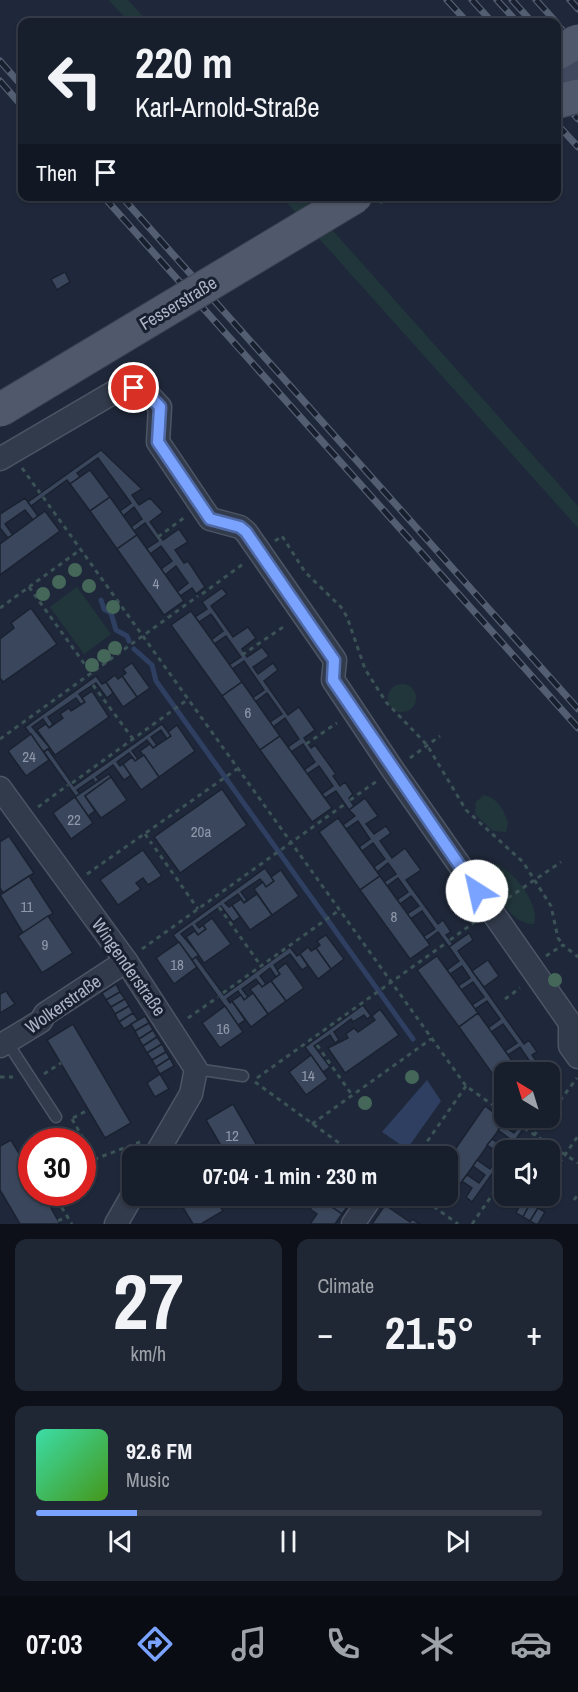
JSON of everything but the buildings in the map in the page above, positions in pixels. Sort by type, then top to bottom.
[{"type":"main road","points":[[561,51],[578,41]]},
{"type":"main road","points":[[561,74],[578,65]]},
{"type":"main road","points":[[561,101],[578,96]]},
{"type":"main road","name":"Fesserstraße","points":[[0,387],[309,201]]},
{"type":"main road","name":"Fesserstraße","points":[[0,410],[348,201]]},
{"type":"street","points":[[6,456],[110,393],[121,388],[145,391],[160,407],[158,442],[201,506],[215,522],[240,527],[302,613],[334,660],[333,680],[354,711],[399,765],[490,910],[570,1023],[570,1046],[578,1057]]},
{"type":"street","name":"Wingenderstraße","points":[[0,788],[126,961],[196,1069]]},
{"type":"street","name":"Wolkerstraße","points":[[4,1044],[126,961]]},
{"type":"street","points":[[161,1146],[192,1094],[196,1069]]},
{"type":"street","points":[[116,1224],[126,1206]]},
{"type":"street","points":[[353,1224],[365,1206]]},
{"type":"lane","points":[[4,1044],[56,1118]]},
{"type":"lane","points":[[196,1069],[243,1076]]},
{"type":"path","points":[[6,456],[41,495],[466,1086],[494,1106]]},
{"type":"path","points":[[158,537],[201,506]]},
{"type":"path","points":[[278,539],[282,536],[305,572],[341,607],[370,679],[396,714],[427,745],[466,810],[477,822],[512,850],[535,879],[551,906],[558,938],[578,957]]},
{"type":"path","points":[[0,608],[80,550]]},
{"type":"path","points":[[202,594],[259,553]]},
{"type":"path","points":[[29,587],[89,675],[90,681]]},
{"type":"path","points":[[0,739],[198,597]]},
{"type":"path","points":[[242,655],[302,613]]},
{"type":"path","points":[[93,685],[133,739]]},
{"type":"path","points":[[22,818],[188,700]]},
{"type":"path","points":[[306,744],[354,711]]},
{"type":"path","points":[[350,800],[440,736]]},
{"type":"path","points":[[71,885],[237,769]]},
{"type":"path","points":[[126,961],[345,804]]},
{"type":"path","points":[[145,833],[198,909]]},
{"type":"path","points":[[522,889],[561,861]]},
{"type":"path","points":[[213,899],[261,966]]},
{"type":"path","points":[[343,1146],[253,1081],[315,1041],[373,995],[490,910]]},
{"type":"path","points":[[223,993],[338,911]]},
{"type":"path","points":[[530,967],[563,945]]},
{"type":"path","points":[[172,1030],[218,997]]},
{"type":"path","points":[[312,1124],[431,1039]]},
{"type":"path","points":[[315,1041],[352,1095]]},
{"type":"path","points":[[560,1100],[578,1076]]},
{"type":"path","points":[[424,1146],[466,1086]]},
{"type":"path","points":[[72,1119],[95,1159],[122,1149]]},
{"type":"path","points":[[524,1128],[578,1164]]},
{"type":"path","points":[[530,1140],[539,1128]]},
{"type":"path","points":[[560,1162],[578,1136]]},
{"type":"path","points":[[130,1146],[149,1139],[154,1146]]},
{"type":"path","points":[[472,1224],[494,1192]]},
{"type":"path","points":[[574,1200],[578,1194]]},
{"type":"path","points":[[61,1206],[72,1224]]},
{"type":"path","points":[[433,1206],[458,1224]]},
{"type":"path","points":[[58,1221],[67,1216]]},
{"type":"green space","points":[[109,0],[128,0],[144,18],[125,18]]},
{"type":"green space","points":[[286,201],[307,201],[578,506],[578,528]]},
{"type":"green space","points":[[77,587],[111,634],[84,654],[50,607]]},
{"type":"green space","points":[[402,684],[412,688],[416,698],[412,708],[402,712],[392,708],[388,698],[392,688]]},
{"type":"green space","points":[[484,795],[497,802],[502,810],[508,823],[506,832],[493,831],[475,814],[476,802]]},
{"type":"green space","points":[[496,864],[518,881],[524,889],[533,907],[534,924],[517,918],[502,903],[492,883],[490,873],[491,865]]},
{"type":"water","points":[[427,1080],[441,1101],[409,1146],[403,1146],[382,1132]]},
{"type":"waterway","points":[[101,600],[104,609],[111,613],[116,630],[127,636],[129,641]]},
{"type":"waterway","points":[[134,649],[152,665],[156,681],[413,1039]]},
{"type":"railway","points":[[447,0],[463,18]]},
{"type":"railway","points":[[472,0],[488,18]]},
{"type":"railway","points":[[497,0],[513,18]]},
{"type":"railway","points":[[512,0],[528,18]]},
{"type":"railway","points":[[536,0],[552,18]]},
{"type":"railway","points":[[570,0],[578,9]]},
{"type":"railway","points":[[561,29],[578,48]]},
{"type":"railway","points":[[561,56],[578,75]]},
{"type":"railway","points":[[0,61],[18,81]]},
{"type":"railway","points":[[561,72],[578,91]]},
{"type":"railway","points":[[0,81],[18,101]]},
{"type":"railway","points":[[561,100],[578,119]]},
{"type":"railway","points":[[561,128],[578,147]]},
{"type":"railway","points":[[107,201],[578,728]]},
{"type":"railway","points":[[125,201],[578,709]]},
{"type":"route","points":[[134,388],[145,391],[160,407],[158,442],[210,519],[240,527],[246,532],[334,660],[333,680],[477,891]]}]
